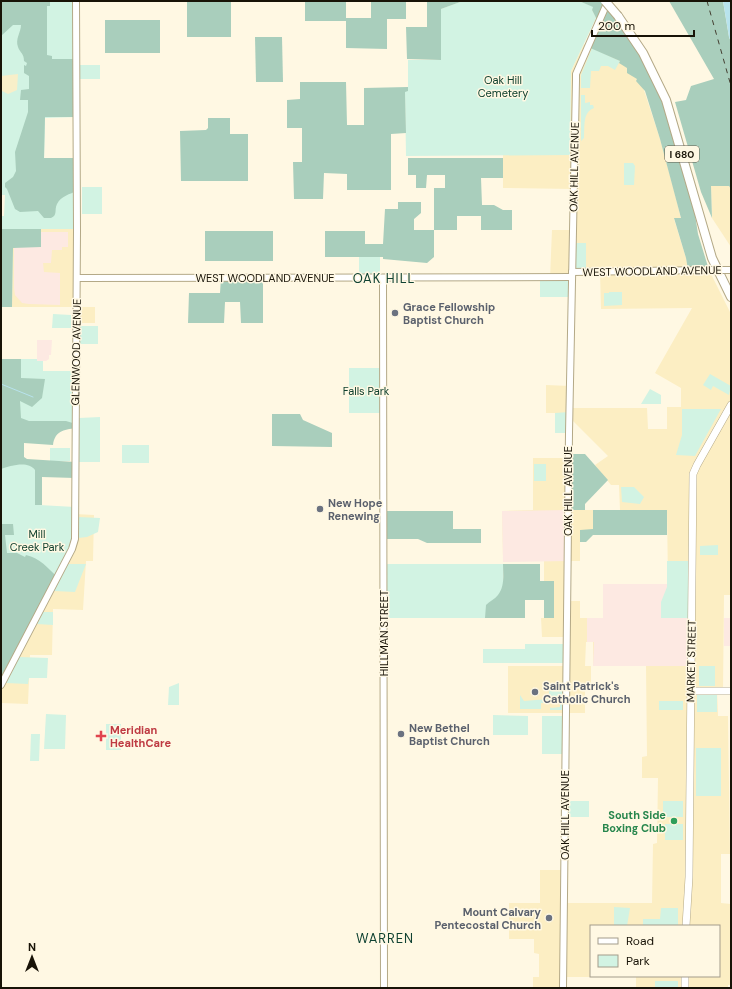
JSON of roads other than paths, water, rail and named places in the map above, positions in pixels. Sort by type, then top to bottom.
[{"type":"highway","name":"I 680","points":[[605,1],[618,16],[643,53],[661,88],[669,110],[712,258],[731,297]]},
{"type":"main road","name":"MARKET STREET","points":[[686,925],[689,877],[693,474],[696,465],[731,405]]},
{"type":"main road","points":[[691,691],[731,691]]},
{"type":"main road","points":[[685,977],[685,988]]},
{"type":"street","name":"GLENWOOD AVENUE","points":[[1,685],[74,542],[77,278],[76,1]]},
{"type":"street","name":"OAK HILL AVENUE","points":[[563,988],[568,440],[576,74],[608,1]]},
{"type":"street","name":"WEST WOODLAND AVENUE","points":[[77,278],[383,278],[572,275],[731,270]]},
{"type":"street","name":"HILLMAN STREET","points":[[383,278],[384,988]]},
{"type":"water","points":[[723,1],[731,1],[731,42],[729,37]]},
{"type":"waterway","points":[[1,384],[33,397]]},
{"type":"railway","points":[[707,1],[731,86]]},
{"type":"place","name":"Grace Fellowship Baptist Church","points":[[395,313]]},
{"type":"place","name":"New Hope Renewing","points":[[320,509]]},
{"type":"place","name":"Saint Patrick's Catholic Church","points":[[535,692]]},
{"type":"place","name":"New Bethel Baptist Church","points":[[401,734]]},
{"type":"place","name":"Meridian HealthCare","points":[[101,736]]},
{"type":"place","name":"South Side Boxing Club","points":[[674,821]]},
{"type":"place","name":"Mount Calvary Pentecostal Church","points":[[549,918]]},
{"type":"district","name":"OAK HILL","points":[[384,278]]},
{"type":"district","name":"WARREN","points":[[385,938]]},
{"type":"park label","name":"Oak Hill Cemetery","points":[[503,86]]},
{"type":"park label","name":"Falls Park","points":[[366,391]]},
{"type":"park label","name":"Mill Creek Park","points":[[37,540]]}]
